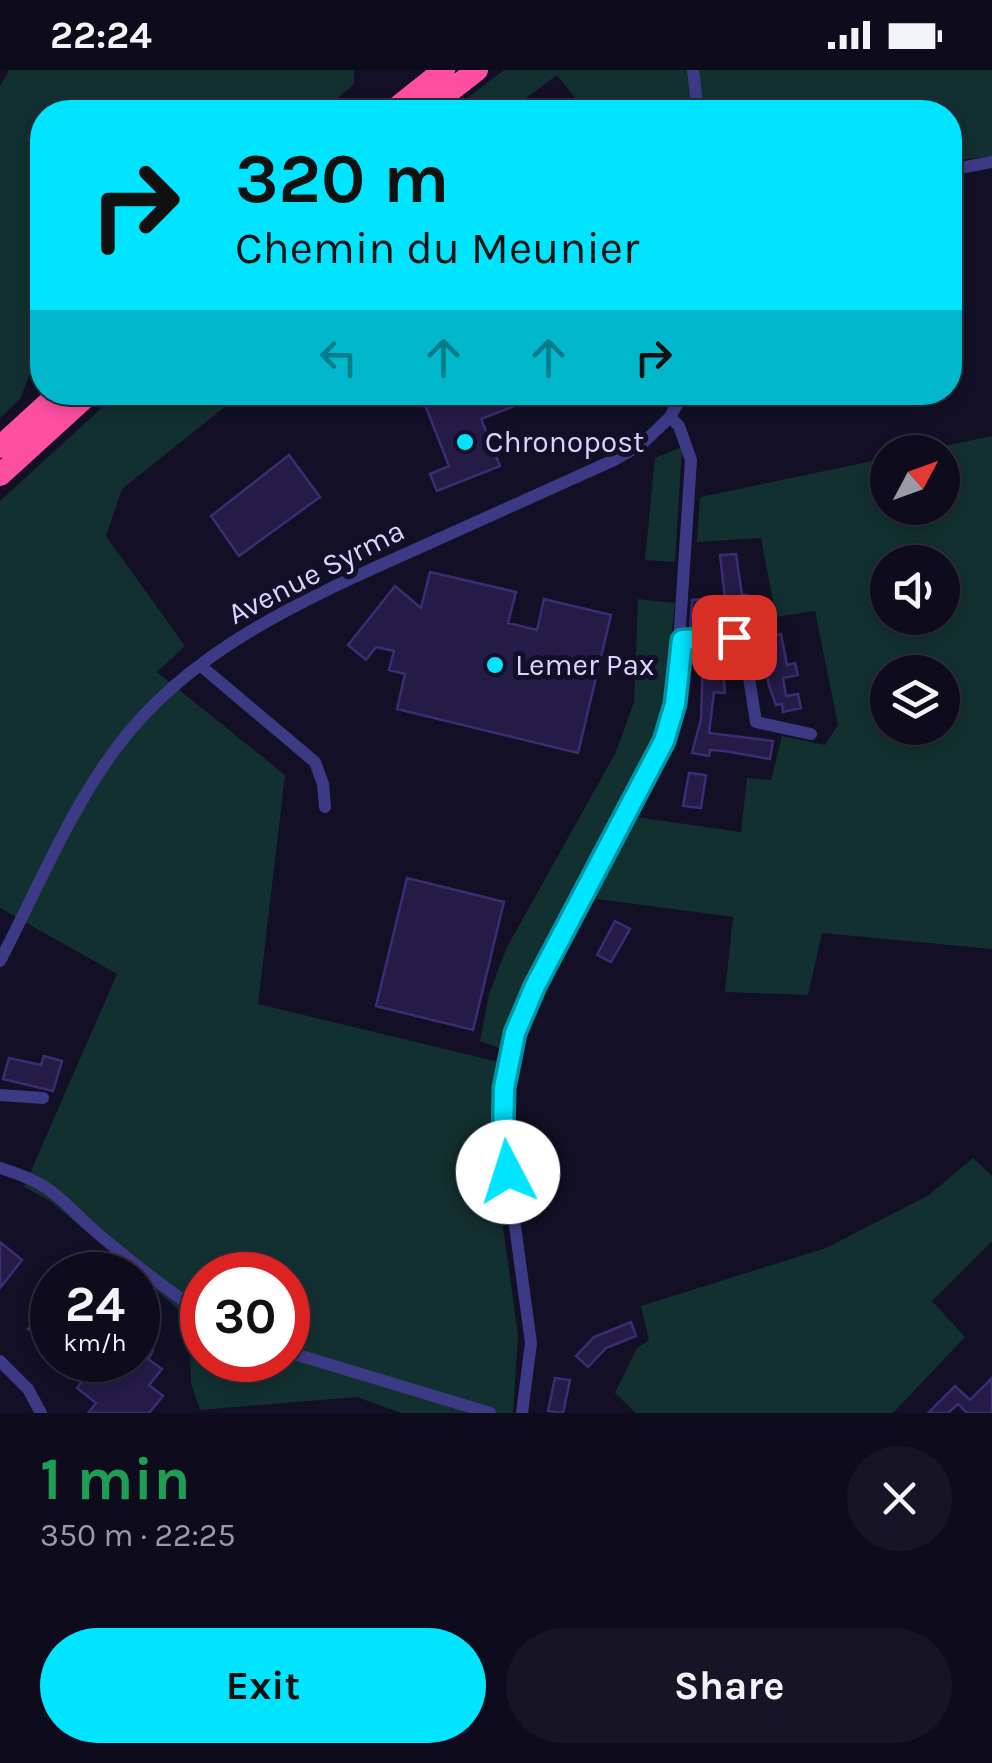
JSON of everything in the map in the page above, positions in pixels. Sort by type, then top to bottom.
[{"type":"highway","points":[[405,100],[444,70]]},
{"type":"highway","points":[[439,100],[477,70]]},
{"type":"highway","points":[[0,447],[46,405]]},
{"type":"highway","points":[[0,475],[78,405]]},
{"type":"street","points":[[693,70],[697,100]]},
{"type":"street","points":[[962,168],[992,162]]},
{"type":"street","name":"Avenue Syrma","points":[[0,961],[101,770],[125,737],[201,666],[292,606],[614,460],[642,444],[677,405]]},
{"type":"street","points":[[522,1413],[532,1343],[503,1138],[504,1088],[515,1033],[535,986],[664,741],[675,704],[691,460],[684,436],[670,417]]},
{"type":"street","points":[[682,640],[734,637],[744,646],[756,722]]},
{"type":"street","points":[[201,666],[315,762],[323,784],[325,807]]},
{"type":"street","points":[[738,720],[811,734]]},
{"type":"street","points":[[0,1094],[43,1098]]},
{"type":"street","points":[[0,1168],[53,1189],[97,1234],[180,1298]]},
{"type":"street","points":[[310,1359],[490,1413]]},
{"type":"street","points":[[0,1361],[28,1389],[41,1413]]},
{"type":"green space","points":[[9,70],[354,70],[354,84],[336,100],[30,100],[30,374],[20,399],[0,418],[0,87]]},
{"type":"green space","points":[[504,70],[992,70],[992,156],[962,160],[962,100],[577,100],[557,75],[523,100],[465,100]]},
{"type":"green space","points":[[105,405],[227,405],[122,489],[106,536],[185,646],[157,672],[285,775],[258,1004],[503,1063],[493,1155],[518,1335],[513,1413],[401,1413],[357,1397],[200,1410],[191,1382],[310,1382],[310,1252],[180,1252],[180,1310],[160,1294],[160,1252],[111,1252],[50,1201],[24,1187],[117,974],[0,908],[0,501]]},
{"type":"green space","points":[[992,436],[992,949],[822,933],[808,995],[725,992],[733,917],[589,898],[636,817],[741,832],[747,778],[771,780],[782,736],[825,745],[838,725],[815,611],[776,617],[761,538],[697,542],[700,497],[870,462],[870,525],[960,525],[960,443]]},
{"type":"green space","points":[[682,447],[675,562],[645,560],[655,458]]},
{"type":"green space","points":[[638,599],[675,603],[656,739],[525,981],[504,1050],[480,1041],[489,994],[507,947],[616,752],[634,702]]},
{"type":"green space","points":[[973,1158],[992,1176],[992,1241],[932,1301],[965,1337],[893,1413],[636,1413],[615,1393],[637,1348],[649,1340],[641,1306],[826,1248],[929,1195]]},
{"type":"building","name":"Chronopost","points":[[425,405],[517,405],[481,419],[500,466],[437,491],[430,474],[449,466]]},
{"type":"building","points":[[289,455],[320,497],[239,556],[211,516]]},
{"type":"building","points":[[736,554],[742,595],[747,595],[748,617],[723,619],[723,627],[690,628],[692,600],[725,598],[720,555]]},
{"type":"building","name":"Lemer Pax","points":[[430,572],[516,592],[508,623],[537,630],[544,599],[611,615],[578,753],[397,709],[405,674],[389,670],[394,651],[376,647],[366,660],[348,645],[395,586],[421,608]]},
{"type":"building","points":[[773,626],[775,635],[781,634],[787,665],[795,663],[798,675],[783,678],[786,696],[798,694],[801,708],[783,712],[769,686],[759,628]]},
{"type":"building","points":[[715,648],[715,657],[722,657],[725,693],[714,692],[709,733],[773,741],[770,759],[724,751],[710,750],[709,756],[692,753],[701,719],[703,657],[688,657],[689,650]]},
{"type":"building","points":[[689,773],[706,775],[701,808],[683,806]]},
{"type":"building","points":[[407,878],[504,902],[473,1030],[376,1006]]},
{"type":"building","points":[[615,921],[630,929],[611,962],[597,955]]},
{"type":"building","points":[[44,1056],[62,1061],[53,1091],[3,1079],[9,1058],[41,1065]]},
{"type":"building","points":[[0,1242],[22,1260],[0,1288]]},
{"type":"building","points":[[631,1322],[636,1336],[606,1348],[588,1367],[576,1356],[594,1337]]},
{"type":"building","points":[[555,1378],[570,1380],[563,1413],[548,1411]]},
{"type":"building","points":[[992,1378],[992,1413],[967,1413],[958,1404],[948,1413],[928,1413],[955,1386],[970,1400]]},
{"type":"building","points":[[81,1382],[151,1382],[149,1385],[163,1396],[149,1413],[88,1413],[96,1403],[77,1388]]},
{"type":"place","name":"Chronopost","points":[[465,442]]},
{"type":"place","name":"Lemer Pax","points":[[495,665]]},
{"type":"route","points":[[508,1172],[503,1138],[504,1088],[515,1033],[535,986],[664,741],[675,704],[682,640],[734,637]]}]
